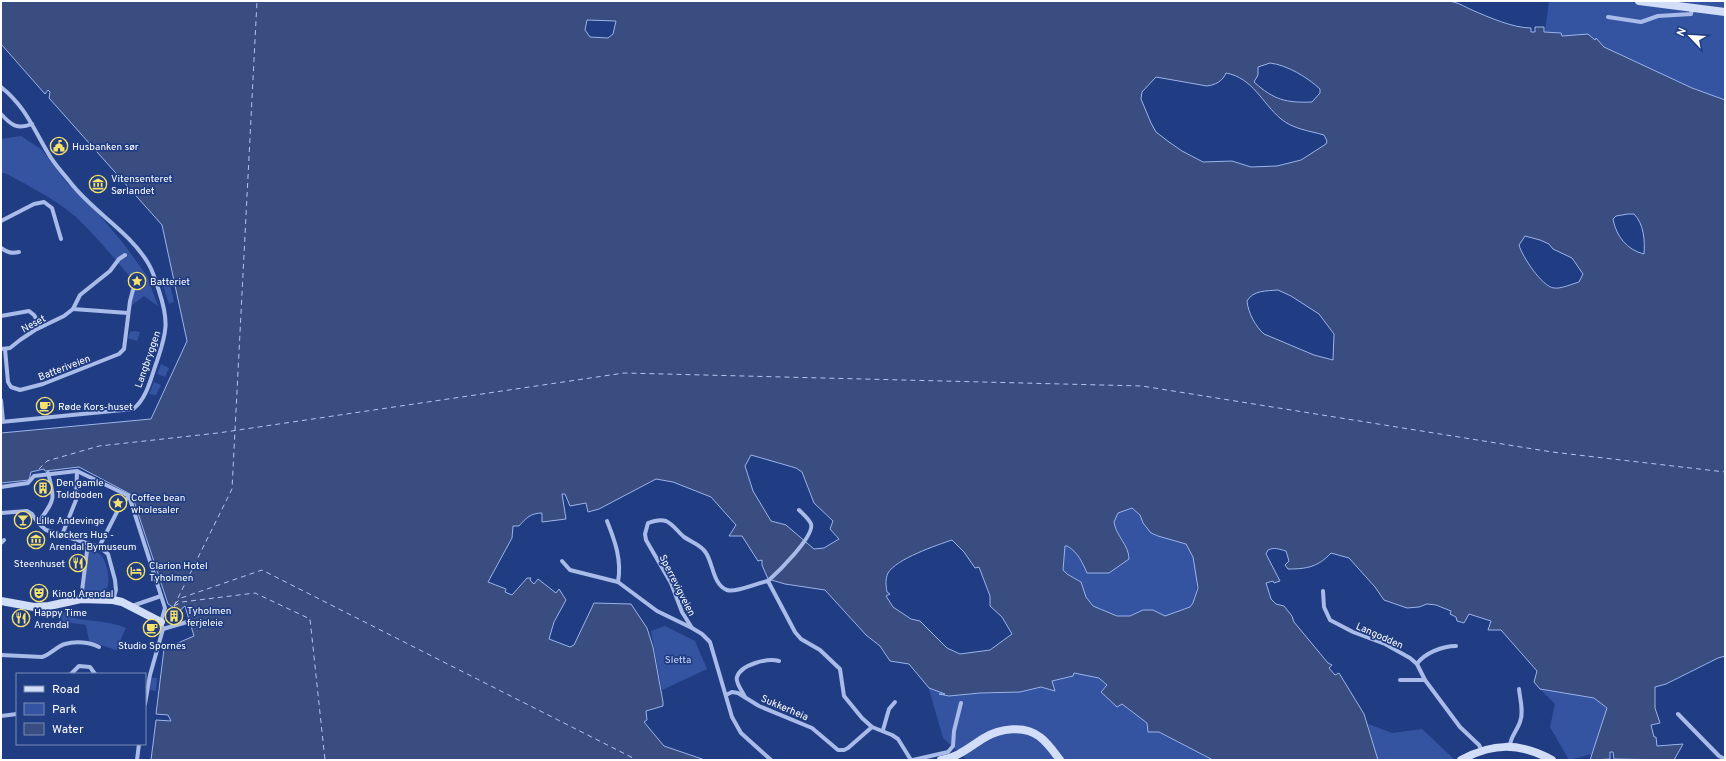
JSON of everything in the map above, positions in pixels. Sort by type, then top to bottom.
[{"type":"main road","points":[[1639,1],[1692,9],[1725,12]]},
{"type":"main road","points":[[1,601],[34,607],[49,606],[81,599],[113,600],[132,606],[162,626]]},
{"type":"main road","points":[[941,760],[962,753],[989,735],[1000,731],[1016,729],[1032,732],[1041,737],[1060,760]]},
{"type":"main road","points":[[1460,760],[1482,751],[1510,746],[1531,750],[1552,760]]},
{"type":"street","points":[[1608,17],[1641,22],[1658,16],[1691,14],[1692,9]]},
{"type":"street","points":[[1,88],[19,103],[32,124],[14,126],[1,114]]},
{"type":"street","name":"Langbryggen","points":[[2,422],[133,409],[137,406],[151,379],[164,340],[166,322],[164,305],[152,270],[142,254],[73,187],[49,155],[32,124]]},
{"type":"street","points":[[1,221],[34,204],[44,202],[52,208],[61,238]]},
{"type":"street","points":[[1,248],[13,254],[18,252]]},
{"type":"street","points":[[125,255],[110,271],[80,295],[73,308],[128,313]]},
{"type":"street","name":"Batteriveien","points":[[3,349],[8,382],[15,389],[25,390],[118,354],[124,349],[128,313],[133,290]]},
{"type":"street","name":"Neset","points":[[3,349],[10,348],[41,327],[64,316],[73,308]]},
{"type":"street","points":[[1,316],[26,310],[34,315],[41,327]]},
{"type":"street","points":[[1,400],[2,422]]},
{"type":"street","points":[[62,535],[76,500],[77,471]]},
{"type":"street","points":[[1,486],[28,483],[34,476],[77,471],[129,496],[165,608],[146,698]]},
{"type":"street","points":[[38,523],[54,499],[54,493],[48,474]]},
{"type":"street","points":[[99,547],[119,508],[129,496]]},
{"type":"street","points":[[799,510],[811,524],[811,530],[805,541],[779,571],[768,581],[795,632],[801,638],[820,650],[840,669],[844,696],[862,718],[872,727],[882,730],[898,739],[912,760],[948,752],[953,746],[954,731],[961,703]]},
{"type":"street","points":[[1,513],[23,511],[32,514],[38,523],[46,530],[88,542],[99,547],[108,554],[115,580],[116,590],[113,600]]},
{"type":"street","name":"Sperrevigveien","points":[[768,581],[753,584],[734,592],[725,590],[718,581],[706,553],[701,548],[684,537],[665,520],[648,523],[645,534],[646,540],[671,583],[682,612],[692,628],[702,634],[710,642],[732,717],[741,733],[771,760]]},
{"type":"street","points":[[607,521],[618,552],[620,572],[618,582]]},
{"type":"street","points":[[81,599],[88,542]]},
{"type":"street","points":[[562,561],[570,570],[618,582],[652,608],[692,628]]},
{"type":"street","name":"Langodden","points":[[1323,591],[1324,606],[1330,620],[1353,632],[1385,644],[1410,658],[1417,664],[1425,680],[1460,728],[1479,745],[1482,751]]},
{"type":"street","points":[[132,606],[161,596]]},
{"type":"street","points":[[162,626],[187,622]]},
{"type":"street","points":[[1,654],[42,657],[48,655],[64,644],[91,642],[99,647]]},
{"type":"street","points":[[1417,664],[1421,658],[1427,654],[1456,646]]},
{"type":"street","name":"Sukkerheia","points":[[746,699],[737,681],[737,676],[742,670],[761,660],[771,659],[779,661]]},
{"type":"street","points":[[72,673],[79,666],[90,667],[94,673]]},
{"type":"street","points":[[1400,680],[1425,680]]},
{"type":"street","points":[[1510,746],[1511,739],[1520,722],[1522,713],[1519,689]]},
{"type":"street","name":"Sukkerheia","points":[[726,695],[732,692],[738,693],[759,706],[812,728],[838,750],[848,748],[872,727]]},
{"type":"street","points":[[882,730],[889,709],[895,702]]},
{"type":"street","points":[[1678,714],[1720,756],[1725,758]]},
{"type":"street","points":[[1,716],[16,716]]},
{"type":"street","points":[[137,760],[139,745]]},
{"type":"green space","points":[[1549,1],[1725,1],[1725,100],[1692,88],[1604,47],[1596,38],[1595,40],[1562,36],[1545,32]]},
{"type":"green space","points":[[21,136],[42,150],[67,183],[96,211],[123,243],[147,276],[158,306],[144,296],[128,308],[132,279],[91,232],[68,210],[5,173],[1,173],[1,139]]},
{"type":"green space","points":[[169,280],[174,302],[169,304],[162,282]]},
{"type":"green space","points":[[130,332],[140,332],[137,341],[128,338]]},
{"type":"green space","points":[[161,364],[169,368],[165,377],[157,374]]},
{"type":"green space","points":[[154,382],[161,385],[156,395],[149,394]]},
{"type":"green space","points":[[1132,508],[1140,515],[1143,523],[1176,537],[1185,543],[1189,548],[1195,563],[1197,581],[1193,604],[1188,608],[1165,616],[1153,610],[1143,610],[1130,616],[1117,616],[1093,606],[1086,597],[1081,582],[1063,570],[1064,546],[1071,548],[1077,554],[1087,573],[1130,557],[1114,522],[1118,513]]},
{"type":"green space","points":[[89,549],[101,555],[105,563],[109,579],[107,589],[104,592],[83,593]]},
{"type":"green space","points":[[71,611],[73,618],[106,622],[126,628],[116,650],[89,641],[86,625],[58,621],[58,614]]},
{"type":"green space","name":"Sletta","points":[[665,626],[695,641],[707,669],[662,690],[651,631]]},
{"type":"green space","points":[[1073,673],[1099,678],[1107,685],[1101,691],[1122,704],[1147,723],[1148,731],[1158,732],[1213,760],[967,760],[943,738],[928,686],[949,696],[980,693],[1020,692],[1041,687],[1055,691],[1052,681],[1073,676]]},
{"type":"green space","points":[[152,678],[157,678],[156,691],[150,690]]},
{"type":"green space","points":[[1540,689],[1594,698],[1607,708],[1592,754],[1569,760],[1550,727],[1555,704]]},
{"type":"green space","points":[[1368,724],[1392,733],[1422,729],[1454,759],[1378,760]]},
{"type":"water","points":[[1,1],[1449,1],[1501,22],[1524,28],[1531,28],[1531,32],[1535,32],[1535,27],[1544,27],[1544,32],[1561,33],[1562,36],[1588,34],[1595,40],[1596,38],[1604,47],[1692,88],[1725,100],[1725,656],[1666,684],[1655,687],[1655,708],[1660,723],[1651,725],[1654,737],[1656,737],[1657,746],[1683,744],[1674,760],[1614,759],[1613,752],[1610,752],[1610,759],[1590,760],[1607,708],[1594,698],[1540,689],[1534,682],[1537,671],[1501,630],[1488,630],[1491,621],[1469,614],[1464,623],[1457,621],[1456,617],[1450,614],[1451,611],[1436,605],[1427,604],[1419,607],[1407,608],[1384,600],[1375,587],[1349,558],[1331,553],[1317,564],[1307,568],[1288,569],[1285,565],[1289,561],[1286,551],[1272,549],[1268,550],[1266,554],[1280,581],[1266,583],[1271,599],[1276,604],[1284,606],[1292,616],[1294,622],[1328,663],[1332,665],[1329,668],[1335,675],[1339,673],[1364,714],[1378,760],[1213,760],[1159,732],[1148,732],[1147,723],[1122,704],[1117,707],[1101,692],[1107,685],[1099,678],[1074,673],[1073,676],[1052,681],[1055,691],[1041,687],[1020,692],[980,693],[949,696],[939,694],[945,694],[929,688],[909,664],[890,661],[880,646],[866,635],[825,590],[785,584],[768,579],[762,565],[762,560],[758,561],[742,536],[729,536],[736,525],[711,497],[673,482],[656,479],[599,509],[588,512],[586,503],[570,506],[565,494],[562,494],[566,519],[542,522],[542,513],[538,513],[529,516],[519,526],[513,526],[512,538],[488,582],[506,589],[505,592],[512,595],[527,578],[531,578],[530,580],[534,584],[538,579],[556,593],[559,589],[566,600],[554,622],[549,639],[570,647],[574,645],[594,603],[631,604],[647,628],[653,647],[663,702],[663,706],[646,711],[647,720],[644,722],[664,746],[705,760],[151,760],[156,720],[171,721],[168,715],[156,714],[164,649],[194,636],[185,606],[179,611],[168,604],[132,495],[79,467],[45,471],[44,469],[31,472],[29,480],[1,483],[1,433],[151,419],[187,341],[162,225],[49,98],[50,92],[48,90],[45,94],[1,44]],"holes":[[[587,20],[616,21],[613,34],[608,38],[590,37],[585,30]],[[1270,63],[1283,66],[1309,80],[1320,89],[1320,93],[1312,102],[1287,101],[1274,97],[1254,82],[1258,75],[1258,67]],[[1226,73],[1243,80],[1281,119],[1296,127],[1324,135],[1327,141],[1326,144],[1301,160],[1277,166],[1251,167],[1232,161],[1203,162],[1182,151],[1156,132],[1141,99],[1142,92],[1156,77],[1207,86],[1216,84]],[[1634,214],[1642,228],[1644,238],[1644,254],[1632,249],[1623,241],[1614,225],[1613,219],[1616,216]],[[1525,236],[1540,240],[1549,244],[1553,249],[1572,258],[1583,274],[1579,282],[1560,288],[1554,288],[1538,277],[1519,245]],[[1278,290],[1291,296],[1319,314],[1334,334],[1333,360],[1314,355],[1264,334],[1255,324],[1247,301],[1253,295],[1261,292]],[[751,455],[796,468],[802,472],[814,503],[833,521],[830,529],[839,539],[824,548],[814,549],[786,525],[771,521],[753,491],[745,466]],[[1132,508],[1140,515],[1143,523],[1151,533],[1186,544],[1193,557],[1198,588],[1193,603],[1190,607],[1165,616],[1153,610],[1143,610],[1130,616],[1117,616],[1093,606],[1086,597],[1081,582],[1063,570],[1065,546],[1071,548],[1077,554],[1087,573],[1109,573],[1129,559],[1127,549],[1115,527],[1114,522],[1118,513]],[[952,540],[964,552],[975,568],[979,567],[990,596],[990,606],[1002,617],[1012,634],[990,650],[960,654],[947,648],[920,621],[911,619],[893,607],[886,596],[890,594],[887,592],[886,587],[888,573],[899,563],[927,549]]]},
{"type":"ferry route","points":[[174,606],[232,489],[257,1]]},
{"type":"ferry route","points":[[39,469],[47,461],[99,446],[218,433],[624,373],[1142,386],[1552,452],[1725,472]]},
{"type":"ferry route","points":[[175,604],[181,598],[262,570],[637,760]]},
{"type":"ferry route","points":[[174,606],[182,602],[255,593],[310,619],[325,760]]},
{"type":"place","name":"Husbanken sør","points":[[59,146]]},
{"type":"place","name":"Vitensenteret Sørlandet","points":[[98,184]]},
{"type":"place","name":"Batteriet","points":[[137,281]]},
{"type":"place","name":"Røde Kors-huset","points":[[45,406]]},
{"type":"place","name":"Den gamle Toldboden","points":[[43,488]]},
{"type":"place","name":"Coffee bean wholesaler","points":[[118,503]]},
{"type":"place","name":"Lille Andevinge","points":[[23,520]]},
{"type":"place","name":"Kløckers Hus - Arendal Bymuseum","points":[[36,540]]},
{"type":"place","name":"Steenhuset","points":[[78,563]]},
{"type":"place","name":"Clarion Hotel Tyholmen","points":[[136,571]]},
{"type":"place","name":"Kino1 Arendal","points":[[39,593]]},
{"type":"place","name":"Tyholmen ferjeleie","points":[[174,616]]},
{"type":"place","name":"Happy Time Arendal","points":[[21,618]]},
{"type":"place","name":"Studio Spornes","points":[[152,628]]}]
